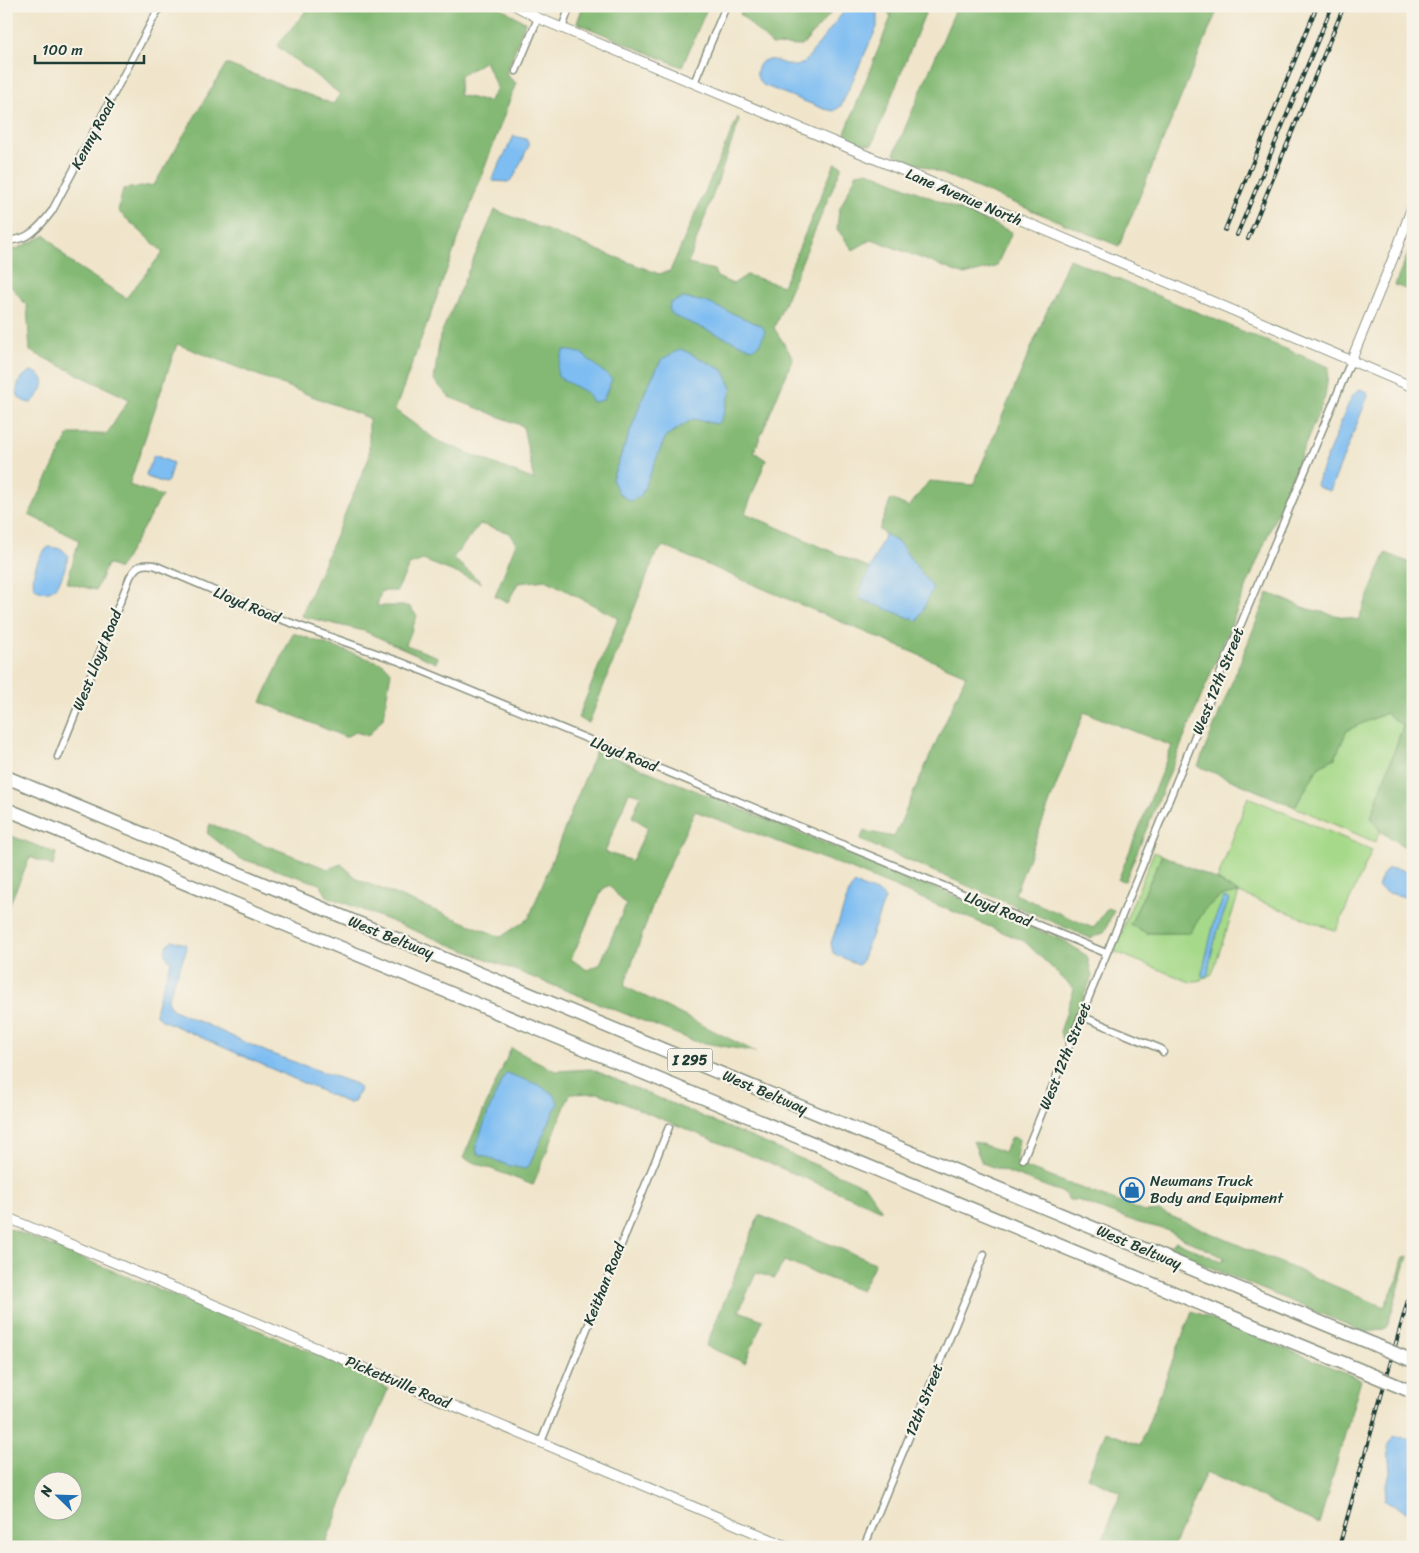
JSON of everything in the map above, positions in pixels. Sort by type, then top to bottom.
[{"type":"highway","name":"West Beltway","points":[[6,777],[1413,1361]]},
{"type":"highway","name":"West Beltway","points":[[6,809],[1410,1391]]},
{"type":"street","name":"Kenny Road","points":[[6,240],[22,239],[29,235],[44,222],[52,211],[160,6]]},
{"type":"street","name":"Lane Avenue North","points":[[516,6],[538,18],[1413,387]]},
{"type":"street","points":[[562,28],[570,6]]},
{"type":"street","points":[[694,83],[726,6]]},
{"type":"street","points":[[516,71],[538,18]]},
{"type":"street","name":"West 12th Street","points":[[1023,1159],[1398,246],[1413,204]]},
{"type":"street","name":"Lloyd Road","points":[[139,565],[154,565],[283,620],[402,662],[1106,953]]},
{"type":"street","name":"West Lloyd Road","points":[[58,757],[130,577],[139,565]]},
{"type":"street","points":[[1081,1016],[1161,1049],[1163,1052]]},
{"type":"street","name":"Keithan Road","points":[[540,1442],[669,1127]]},
{"type":"street","name":"Pickettville Road","points":[[6,1217],[789,1547]]},
{"type":"street","name":"12th Street","points":[[864,1547],[984,1254]]},
{"type":"green space","points":[[310,6],[498,6],[525,22],[506,75],[516,83],[395,410],[436,440],[534,480],[523,426],[449,397],[434,380],[440,336],[495,210],[659,274],[670,271],[738,117],[739,122],[688,264],[714,270],[717,277],[733,284],[747,275],[783,286],[835,163],[842,166],[774,328],[793,358],[754,452],[766,460],[745,513],[871,569],[861,589],[899,543],[879,530],[891,499],[909,507],[929,481],[973,485],[1069,259],[1329,367],[1325,397],[1125,881],[1118,880],[1172,746],[1084,712],[1015,894],[1093,928],[1108,908],[1114,910],[1104,933],[1090,938],[860,840],[864,831],[894,837],[966,675],[663,546],[655,556],[589,723],[578,718],[618,618],[546,580],[518,583],[508,602],[495,596],[516,543],[510,533],[480,524],[453,558],[482,583],[423,560],[409,565],[397,591],[381,591],[377,606],[409,606],[417,616],[406,645],[438,657],[436,663],[364,631],[301,616],[369,458],[369,418],[177,344],[129,485],[162,496],[119,569],[107,564],[96,590],[67,583],[79,540],[29,515],[69,434],[107,434],[129,399],[30,351],[27,306],[6,280],[6,248],[16,249],[46,235],[70,262],[126,298],[163,252],[118,211],[123,189],[154,185],[226,64],[333,104],[340,94],[277,46]],"holes":[[[485,61],[497,88],[489,102],[459,95],[460,76]],[[662,359],[693,419],[666,436],[612,479],[647,387]]]},
{"type":"green space","points":[[583,6],[708,6],[682,67],[577,23]]},
{"type":"green space","points":[[743,6],[837,6],[802,46],[772,45],[740,14]]},
{"type":"green space","points":[[885,6],[928,6],[872,145],[843,138],[891,17]]},
{"type":"green space","points":[[957,6],[1219,6],[1119,246],[894,154]]},
{"type":"green space","points":[[868,171],[1012,232],[996,267],[964,275],[872,239],[853,250],[837,229],[839,210],[857,173]]},
{"type":"green space","points":[[1413,241],[1413,292],[1395,285]]},
{"type":"green space","points":[[1386,553],[1413,564],[1413,693],[1406,706],[1413,713],[1413,852],[1380,831],[1371,817],[1403,726],[1386,713],[1347,730],[1335,758],[1319,766],[1295,807],[1198,766],[1268,593],[1308,609],[1358,620]]},
{"type":"green space","points":[[293,633],[384,664],[391,672],[383,718],[368,736],[356,732],[345,737],[261,702]]},
{"type":"green space","points":[[1386,713],[1403,726],[1371,817],[1380,831],[1375,842],[1295,807],[1319,766],[1335,758],[1347,730]]},
{"type":"green space","points":[[596,750],[1065,941],[1087,956],[1092,976],[1065,1044],[1060,1032],[1074,989],[1024,941],[851,869],[695,811],[659,887],[624,986],[756,1052],[694,1041],[327,896],[320,884],[239,858],[207,833],[210,824],[328,869],[341,864],[359,880],[501,937],[529,918]],"holes":[[[629,792],[641,795],[632,817],[648,827],[632,861],[605,852]],[[609,885],[626,905],[600,964],[587,970],[571,959],[602,890]]]},
{"type":"green space","points":[[1248,797],[1372,850],[1336,931],[1239,893],[1212,974],[1201,980],[1190,982],[1113,951],[1154,852],[1162,855],[1130,925],[1147,933],[1190,933],[1205,908],[1221,896],[1238,893],[1217,880]],"holes":[[[1225,897],[1229,900],[1216,937],[1208,974],[1203,976],[1202,973],[1215,919]]]},
{"type":"green space","points":[[6,834],[56,853],[53,866],[30,857],[7,910]]},
{"type":"green space","points":[[1162,855],[1217,880],[1239,893],[1221,896],[1206,908],[1190,933],[1147,933],[1130,925]]},
{"type":"green space","points":[[511,1048],[556,1071],[591,1069],[865,1186],[882,1210],[599,1093],[570,1094],[533,1185],[463,1158]]},
{"type":"green space","points":[[1011,1137],[1019,1139],[1016,1160],[1025,1165],[1024,1167],[1145,1212],[1159,1211],[1384,1307],[1398,1279],[1403,1258],[1408,1256],[1387,1328],[1367,1333],[1166,1249],[1176,1241],[1222,1262],[1225,1258],[1164,1229],[1139,1223],[1077,1200],[1069,1200],[1064,1193],[982,1163],[973,1141],[1004,1152]]},
{"type":"green space","points":[[759,1215],[875,1263],[861,1291],[784,1261],[775,1278],[756,1273],[739,1311],[763,1320],[745,1363],[706,1346]]},
{"type":"green space","points":[[6,1227],[370,1376],[388,1389],[324,1547],[6,1547]]},
{"type":"green space","points":[[1192,1311],[1361,1379],[1319,1524],[1206,1472],[1173,1547],[1100,1547],[1121,1492],[1087,1477],[1106,1432],[1140,1445]]},
{"type":"water","points":[[848,6],[872,6],[877,13],[877,27],[841,106],[834,111],[824,109],[763,85],[757,77],[760,64],[769,60],[791,66],[804,63]]},
{"type":"water","points":[[514,136],[526,139],[529,145],[514,177],[509,182],[493,181],[492,179]]},
{"type":"water","points":[[683,298],[706,302],[762,326],[765,331],[760,344],[752,349],[674,316],[669,310],[670,303]]},
{"type":"water","points":[[681,349],[723,370],[732,388],[722,418],[717,424],[693,419],[666,436],[641,496],[630,501],[619,494],[612,479],[647,387],[662,359]]},
{"type":"water","points":[[564,350],[581,353],[612,379],[603,400],[592,402],[587,393],[558,377],[557,369]]},
{"type":"water","points":[[32,371],[42,378],[43,386],[39,395],[31,403],[20,398],[17,388],[22,378]]},
{"type":"water","points":[[1360,389],[1367,392],[1368,396],[1330,491],[1317,487],[1316,484],[1348,405],[1353,395]]},
{"type":"water","points":[[154,455],[173,463],[168,481],[165,483],[147,477],[146,474]]},
{"type":"water","points":[[885,534],[899,543],[933,588],[918,621],[860,599],[861,589]]},
{"type":"water","points":[[49,547],[62,549],[68,555],[68,558],[58,584],[49,591],[43,591],[35,588],[33,578],[42,554]]},
{"type":"water","points":[[1396,868],[1413,874],[1413,899],[1385,892],[1378,887],[1387,869]]},
{"type":"water","points":[[855,884],[881,894],[885,899],[861,963],[858,965],[833,953],[831,943],[850,890]]},
{"type":"water","points":[[1224,897],[1229,900],[1216,937],[1208,974],[1205,977],[1202,974],[1215,919]]},
{"type":"water","points":[[172,940],[185,944],[187,948],[168,998],[169,1006],[269,1053],[356,1084],[360,1089],[354,1102],[348,1103],[160,1019],[155,1013],[171,962],[165,951]]},
{"type":"water","points":[[507,1073],[539,1085],[555,1095],[558,1103],[529,1166],[524,1169],[507,1165],[477,1153],[476,1146],[491,1105]]},
{"type":"water","points":[[1394,1437],[1413,1440],[1413,1514],[1384,1501],[1390,1472],[1388,1444]]},
{"type":"railway","points":[[1225,230],[1317,6]]},
{"type":"railway","points":[[1237,235],[1332,6]]},
{"type":"railway","points":[[1248,239],[1344,6]]},
{"type":"railway","points":[[1339,1547],[1413,1282]]},
{"type":"place","name":"Newmans Truck Body and Equipment","points":[[1132,1190]]}]
